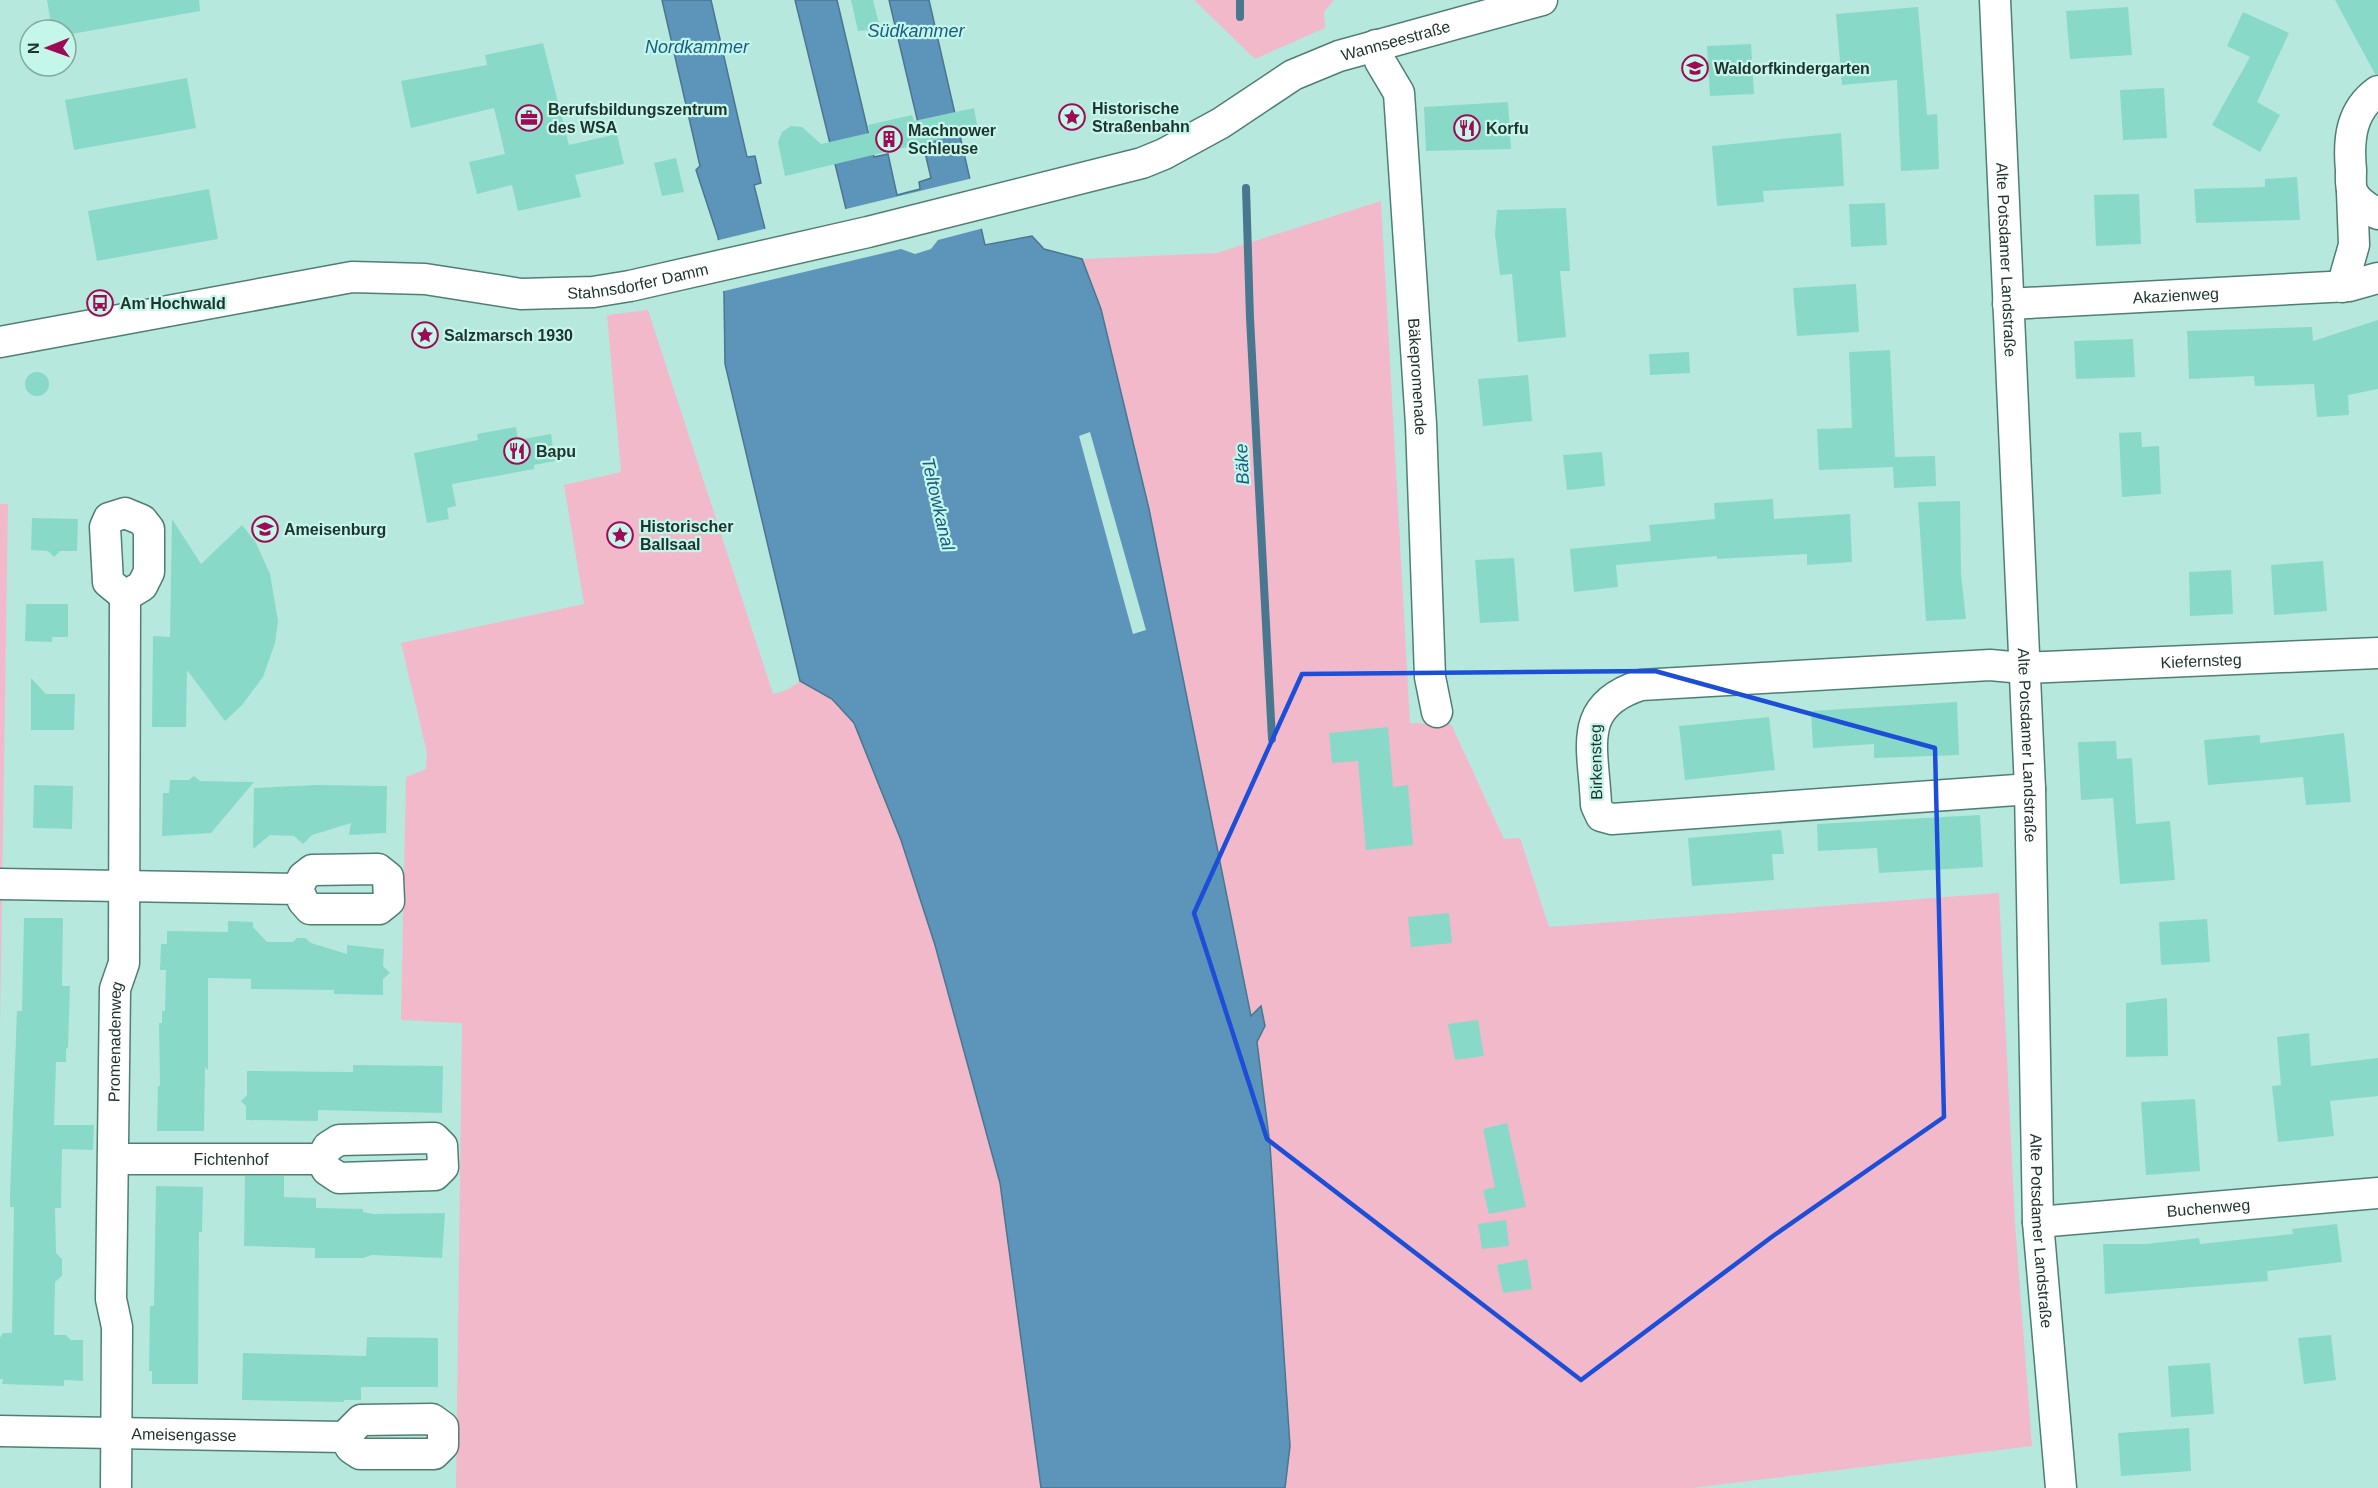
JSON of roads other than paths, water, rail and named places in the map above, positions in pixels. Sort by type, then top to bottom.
[{"type":"street","name":"Wannseestraße","points":[[1254,100],[1293,75],[1340,56],[1542,0]]},
{"type":"street","name":"Alte Potsdamer Landstraße","points":[[1995,0],[2030,789],[2038,1222],[2061,1488]]},
{"type":"street","name":"Bäkepromenade","points":[[1376,45],[1380,61],[1399,93],[1421,424],[1430,677],[1437,712]]},
{"type":"street","points":[[2342,287],[2354,246],[2350,132],[2366,100],[2378,91]]},
{"type":"street","name":"Stahnsdorfer Damm","points":[[0,342],[352,277],[394,276],[521,294],[556,294],[602,290],[693,273],[1107,173],[1164,154],[1221,123],[1254,100]]},
{"type":"street","points":[[2352,192],[2364,206],[2378,214]]},
{"type":"street","name":"Akazienweg","points":[[2008,304],[2342,287],[2378,278]]},
{"type":"street","name":"Promenadenweg","points":[[116,1488],[117,1327],[111,1299],[115,989],[124,963],[125,596]]},
{"type":"street","name":"Kiefernsteg","points":[[2023,668],[2378,653]]},
{"type":"street","name":"Birkensteg","points":[[2023,668],[1978,666],[1641,685],[1624,690],[1600,709],[1593,723],[1596,805],[1601,816],[1612,819],[2030,789]]},
{"type":"street","points":[[0,884],[298,889]]},
{"type":"street","name":"Fichtenhof","points":[[114,1159],[330,1149]]},
{"type":"street","name":"Buchenweg","points":[[2038,1222],[2378,1194]]},
{"type":"street","name":"Ameisengasse","points":[[0,1431],[117,1434],[352,1428]]},
{"type":"water","points":[[662,0],[711,0],[747,157],[755,156],[761,183],[754,185],[766,233],[847,213],[795,0],[837,0],[874,157],[888,154],[897,195],[920,189],[919,182],[931,178],[889,0],[929,0],[985,245],[1032,236],[1044,249],[1082,259],[1101,309],[1149,509],[1251,1016],[1261,1006],[1265,1026],[1257,1042],[1270,1145],[1290,1446],[1285,1488],[1041,1488],[1000,1183],[935,945],[901,840],[854,723],[832,699],[800,681],[725,364],[724,294],[718,237],[696,170],[700,166]]},
{"type":"waterway","name":"Bäke","points":[[1240,0],[1240,17]]},
{"type":"waterway","name":"Bäke","points":[[1246,188],[1250,318],[1272,739]]},
{"type":"place","name":"Waldorfkindergarten","points":[[1695,68]]},
{"type":"place","name":"Historische Straßenbahn","points":[[1072,117]]},
{"type":"place","name":"Berufsbildungszentrum des WSA","points":[[529,118]]},
{"type":"place","name":"Korfu","points":[[1467,128]]},
{"type":"place","name":"Machnower Schleuse","points":[[889,139]]},
{"type":"place","name":"Am Hochwald","points":[[100,303]]},
{"type":"place","name":"Salzmarsch 1930","points":[[425,335]]},
{"type":"place","name":"Bapu","points":[[517,451]]},
{"type":"place","name":"Ameisenburg","points":[[265,529]]},
{"type":"place","name":"Historischer Ballsaal","points":[[620,535]]},
{"type":"water label","name":"Südkammer","points":[[916,31]]},
{"type":"water label","name":"Nordkammer","points":[[697,47]]},
{"type":"water label","name":"Teltowkanal","points":[[938,504]]}]
